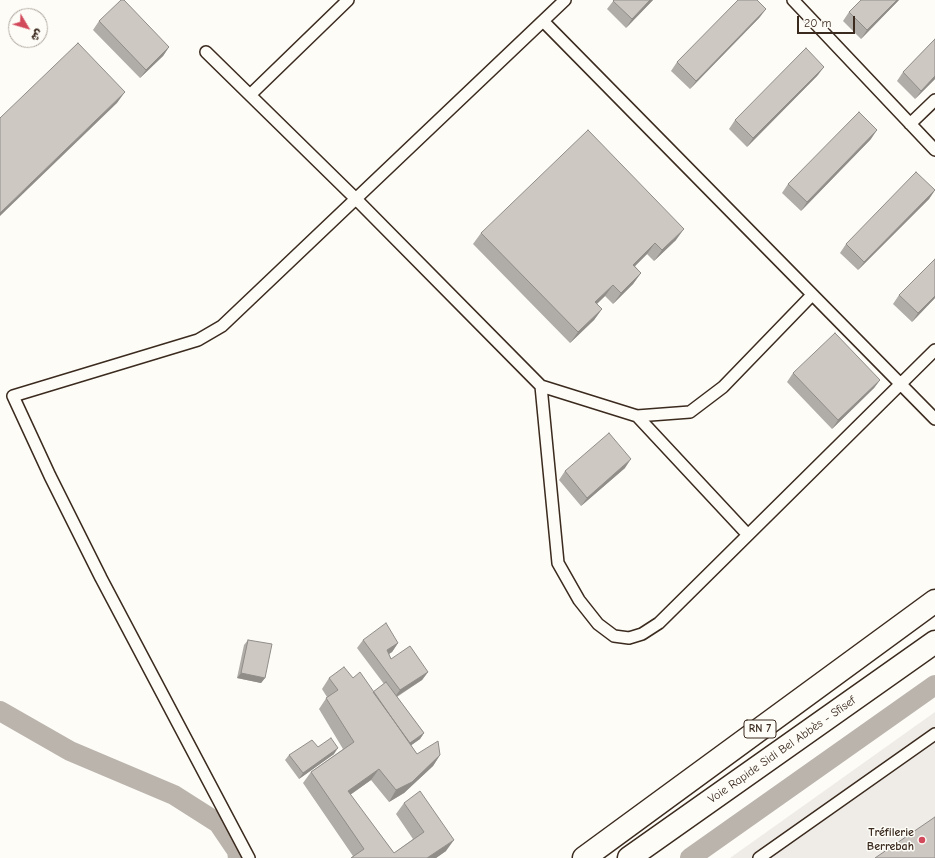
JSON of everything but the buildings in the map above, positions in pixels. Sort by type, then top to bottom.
[{"type":"highway","name":"RN 7","points":[[584,858],[935,601]]},
{"type":"highway","name":"Voie Rapide Sidi Bel Abbès - Sfisef","points":[[629,858],[935,642]]},
{"type":"lane","points":[[250,95],[348,0]]},
{"type":"lane","points":[[249,858],[101,578],[50,476],[13,396],[198,340],[222,326],[241,310],[565,0]]},
{"type":"lane","points":[[793,0],[935,150]]},
{"type":"lane","points":[[543,21],[935,419]]},
{"type":"lane","points":[[206,52],[356,199],[541,386],[637,416],[690,412],[723,387],[812,295]]},
{"type":"lane","points":[[910,124],[935,100]]},
{"type":"lane","points":[[541,386],[558,563],[579,600],[598,624],[614,636],[629,638],[642,634],[660,623],[935,350]]},
{"type":"lane","points":[[637,416],[748,535]]},
{"type":"lane","points":[[759,858],[935,734]]},
{"type":"shaded area","points":[[935,712],[935,858],[730,858]]},
{"type":"waterway","points":[[690,858],[935,685]]},
{"type":"waterway","points":[[0,711],[70,751],[174,795],[218,823],[237,851],[238,858]]},
{"type":"place","name":"Tréfilerie Berrebah","points":[[922,840]]}]
